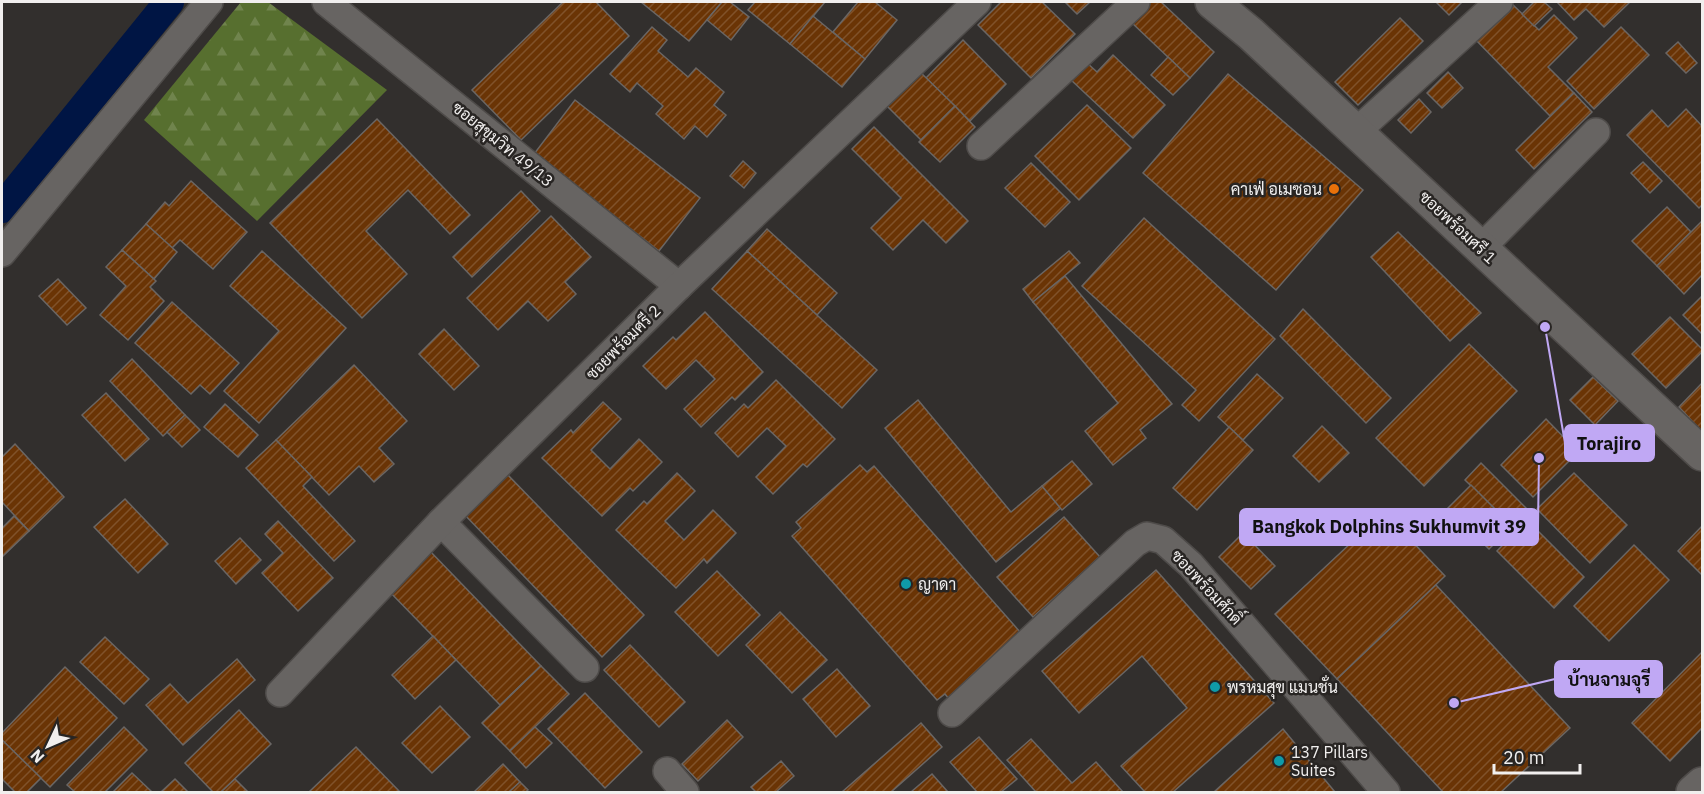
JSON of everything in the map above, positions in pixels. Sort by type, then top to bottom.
[{"type":"street","points":[[2,253],[209,2]]},
{"type":"street","name":"ซอยสุขุมวิท 49/13","points":[[326,2],[679,286]]},
{"type":"street","name":"ซอยพร้อมศรี 2","points":[[280,693],[441,522],[679,286],[977,2]]},
{"type":"street","points":[[981,146],[1136,2]]},
{"type":"street","name":"ซอยพร้อมศรี 1","points":[[1212,2],[1251,34],[1702,454]]},
{"type":"street","points":[[1356,132],[1499,2]]},
{"type":"street","points":[[1481,248],[1596,132]]},
{"type":"street","points":[[441,522],[585,668]]},
{"type":"street","name":"ซอยพร้อมศักดิ์","points":[[952,713],[1135,543],[1147,536],[1163,540],[1191,565],[1386,792]]},
{"type":"street","points":[[667,771],[685,792]]},
{"type":"street","points":[[1693,792],[1702,784]]},
{"type":"green space","points":[[241,2],[268,2],[387,90],[257,221],[144,120]]},
{"type":"building","points":[[563,2],[596,2],[629,36],[521,140],[472,90]]},
{"type":"building","points":[[641,2],[722,2],[689,41]]},
{"type":"building","points":[[722,2],[730,2],[749,17],[731,40],[707,20]]},
{"type":"building","points":[[755,2],[825,2],[790,44],[748,10]]},
{"type":"building","points":[[858,2],[875,2],[897,20],[865,59],[833,32]]},
{"type":"building","points":[[1001,2],[1042,2],[1075,34],[1031,78],[978,25]]},
{"type":"building","points":[[1065,2],[1090,2],[1077,14]]},
{"type":"building","points":[[1150,2],[1161,2],[1214,52],[1190,78],[1131,22]]},
{"type":"building","points":[[1436,2],[1462,2],[1449,15]]},
{"type":"building","points":[[1510,2],[1539,30],[1554,15],[1577,38],[1548,67],[1574,93],[1550,116],[1474,38]]},
{"type":"building","points":[[1534,2],[1544,2],[1552,9],[1534,26],[1522,14]]},
{"type":"building","points":[[1557,2],[1630,2],[1604,27],[1586,9],[1574,20]]},
{"type":"building","points":[[813,16],[865,59],[842,87],[790,44]]},
{"type":"building","points":[[1400,18],[1423,41],[1358,105],[1335,82]]},
{"type":"building","points":[[652,27],[667,40],[658,51],[688,77],[696,68],[724,92],[714,105],[726,115],[707,137],[695,126],[684,139],[656,114],[663,106],[637,83],[630,92],[610,74]]},
{"type":"building","points":[[1621,27],[1649,55],[1594,109],[1567,81]]},
{"type":"building","points":[[963,40],[1006,84],[970,121],[926,78]]},
{"type":"building","points":[[1678,42],[1697,63],[1686,73],[1666,53]]},
{"type":"building","points":[[1113,55],[1165,105],[1133,138],[1070,79],[1086,62],[1097,72]]},
{"type":"building","points":[[1168,57],[1190,78],[1173,95],[1151,75]]},
{"type":"building","points":[[917,69],[955,106],[921,140],[884,103]]},
{"type":"building","points":[[1448,72],[1463,88],[1442,108],[1427,93]]},
{"type":"building","points":[[1228,74],[1363,190],[1276,290],[1143,173]]},
{"type":"building","points":[[1574,93],[1592,112],[1534,169],[1516,150]]},
{"type":"building","points":[[1419,99],[1431,112],[1411,133],[1398,120]]},
{"type":"building","points":[[575,100],[700,198],[659,251],[534,154]]},
{"type":"building","points":[[1087,105],[1131,148],[1079,200],[1035,156]]},
{"type":"building","points":[[955,106],[975,127],[940,162],[919,142]]},
{"type":"building","points":[[1686,109],[1702,126],[1702,205],[1699,208],[1627,135],[1652,110],[1668,127]]},
{"type":"building","points":[[377,119],[470,215],[450,234],[408,190],[366,231],[407,274],[362,318],[270,223]]},
{"type":"building","points":[[874,127],[968,221],[946,243],[923,220],[893,250],[871,228],[901,198],[852,149]]},
{"type":"building","points":[[743,161],[756,173],[744,188],[730,176]]},
{"type":"building","points":[[1643,162],[1662,181],[1650,193],[1631,173]]},
{"type":"building","points":[[1031,163],[1070,202],[1045,227],[1005,188]]},
{"type":"building","points":[[191,181],[247,232],[213,269],[180,240],[172,248],[146,224],[165,202],[169,206]]},
{"type":"building","points":[[521,191],[540,211],[472,277],[453,257]]},
{"type":"building","points":[[1667,207],[1691,232],[1657,266],[1632,241]]},
{"type":"building","points":[[551,216],[591,257],[565,282],[576,294],[548,321],[528,301],[498,330],[467,298]]},
{"type":"building","points":[[1144,218],[1275,339],[1199,421],[1182,405],[1196,390],[1082,286]]},
{"type":"building","points":[[1702,221],[1702,275],[1684,294],[1657,266]]},
{"type":"building","points":[[146,224],[177,252],[154,279],[122,250]]},
{"type":"building","points":[[767,229],[837,293],[817,315],[747,251]]},
{"type":"building","points":[[1398,232],[1481,313],[1450,341],[1371,257]]},
{"type":"building","points":[[122,250],[156,281],[150,287],[164,301],[128,340],[100,315],[126,286],[106,267]]},
{"type":"building","points":[[262,251],[346,328],[259,423],[224,391],[279,331],[230,286]]},
{"type":"building","points":[[747,251],[877,370],[842,408],[712,289]]},
{"type":"building","points":[[1069,251],[1080,263],[1033,302],[1023,289]]},
{"type":"building","points":[[1065,276],[1172,404],[1140,430],[1146,438],[1113,465],[1085,431],[1118,403],[1033,302]]},
{"type":"building","points":[[58,279],[86,308],[67,325],[39,296]]},
{"type":"building","points":[[1702,296],[1702,334],[1683,315]]},
{"type":"building","points":[[172,302],[239,363],[210,394],[200,385],[191,394],[135,343]]},
{"type":"building","points":[[1303,309],[1391,398],[1366,423],[1280,336]]},
{"type":"building","points":[[705,312],[763,372],[735,400],[732,397],[701,427],[684,409],[715,379],[696,360],[666,389],[643,366],[673,337],[676,340]]},
{"type":"building","points":[[1670,317],[1702,349],[1702,352],[1666,388],[1632,354]]},
{"type":"building","points":[[444,329],[479,366],[454,390],[419,354]]},
{"type":"building","points":[[1469,344],[1517,391],[1424,486],[1376,438]]},
{"type":"building","points":[[132,359],[185,415],[163,436],[110,381]]},
{"type":"building","points":[[354,365],[407,421],[379,448],[394,464],[374,482],[359,466],[329,495],[276,440]]},
{"type":"building","points":[[1257,374],[1283,398],[1243,440],[1218,417]]},
{"type":"building","points":[[1593,377],[1618,401],[1595,425],[1570,400]]},
{"type":"building","points":[[776,380],[835,439],[807,467],[803,464],[773,494],[756,477],[786,446],[767,428],[738,457],[715,433],[744,404],[748,408]]},
{"type":"building","points":[[1702,383],[1702,432],[1679,407]]},
{"type":"building","points":[[106,393],[149,439],[125,461],[82,415]]},
{"type":"building","points":[[918,400],[1011,512],[1042,486],[1061,508],[996,562],[885,428]]},
{"type":"building","points":[[603,402],[621,419],[591,450],[610,469],[639,439],[662,462],[633,491],[630,488],[602,516],[542,458],[571,430],[573,433]]},
{"type":"building","points":[[225,404],[258,435],[238,457],[204,427]]},
{"type":"building","points":[[185,415],[200,430],[182,447],[167,432]]},
{"type":"building","points":[[1546,419],[1578,452],[1533,497],[1501,465]]},
{"type":"building","points":[[1322,426],[1349,453],[1319,482],[1293,456]]},
{"type":"building","points":[[1229,427],[1253,450],[1197,510],[1173,488]]},
{"type":"building","points":[[276,440],[312,477],[303,486],[355,541],[334,561],[246,468]]},
{"type":"building","points":[[15,444],[64,497],[29,531],[2,502],[2,457]]},
{"type":"building","points":[[1072,461],[1092,484],[1062,510],[1042,486]]},
{"type":"building","points":[[1481,463],[1528,510],[1512,526],[1465,480]]},
{"type":"building","name":"ญาดา","points":[[860,465],[867,472],[874,466],[1020,632],[954,705],[945,694],[937,700],[792,536],[801,528],[796,522]]},
{"type":"building","points":[[504,471],[644,615],[602,657],[462,512]]},
{"type":"building","points":[[677,473],[695,491],[665,521],[684,540],[713,510],[736,533],[707,563],[704,559],[676,588],[616,530],[644,501],[647,504]]},
{"type":"building","points":[[1574,473],[1627,525],[1590,563],[1537,509]]},
{"type":"building","points":[[1471,485],[1512,526],[1489,549],[1447,509]]},
{"type":"building","points":[[125,499],[168,544],[138,573],[94,527]]},
{"type":"building","points":[[1384,512],[1445,576],[1337,679],[1275,614]]},
{"type":"building","points":[[14,516],[29,531],[2,557],[2,528]]},
{"type":"building","points":[[1064,517],[1100,557],[1033,617],[997,577]]},
{"type":"building","points":[[1527,520],[1584,577],[1554,608],[1497,551]]},
{"type":"building","points":[[278,521],[333,578],[298,611],[262,573],[283,553],[265,534]]},
{"type":"building","points":[[1702,526],[1702,575],[1678,551]]},
{"type":"building","points":[[1243,533],[1275,566],[1251,589],[1219,557]]},
{"type":"building","points":[[240,538],[261,560],[236,584],[215,561]]},
{"type":"building","points":[[1634,545],[1669,580],[1609,641],[1574,606]]},
{"type":"building","points":[[427,548],[541,666],[500,705],[386,588]]},
{"type":"building","name":"พรหมสุข แมนชั่น","points":[[1156,570],[1274,703],[1173,792],[1145,792],[1121,766],[1187,708],[1142,656],[1079,713],[1042,671]]},
{"type":"building","points":[[717,571],[760,615],[718,656],[675,612]]},
{"type":"building","points":[[1436,585],[1570,728],[1501,792],[1443,792],[1337,679]]},
{"type":"building","points":[[780,612],[827,660],[792,693],[746,645]]},
{"type":"building","points":[[433,636],[456,660],[415,699],[392,675]]},
{"type":"building","points":[[105,637],[149,679],[124,704],[80,662]]},
{"type":"building","points":[[630,645],[685,702],[659,727],[604,670]]},
{"type":"building","points":[[1702,652],[1702,728],[1670,761],[1632,723]]},
{"type":"building","points":[[237,659],[255,680],[183,745],[146,705],[170,684],[188,703]]},
{"type":"building","points":[[541,666],[569,694],[510,751],[482,723]]},
{"type":"building","points":[[65,667],[117,718],[50,787],[2,740],[2,733]]},
{"type":"building","points":[[837,669],[870,706],[836,737],[803,699]]},
{"type":"building","points":[[585,693],[642,752],[605,788],[548,729]]},
{"type":"building","points":[[440,706],[470,737],[432,773],[402,743]]},
{"type":"building","points":[[239,710],[271,744],[221,792],[213,792],[185,763]]},
{"type":"building","points":[[727,720],[743,737],[698,781],[682,764]]},
{"type":"building","points":[[921,723],[942,747],[891,792],[842,792]]},
{"type":"building","points":[[124,727],[147,750],[105,792],[75,792],[67,785]]},
{"type":"building","points":[[535,727],[552,743],[526,768],[510,751]]},
{"type":"building","name":"137 Pillars Suites","points":[[1283,729],[1335,792],[1214,792]]},
{"type":"building","points":[[979,737],[1017,779],[1001,792],[977,792],[950,762]]},
{"type":"building","points":[[1031,739],[1072,783],[1096,762],[1123,792],[1036,792],[1007,760]]},
{"type":"building","points":[[2,740],[41,778],[27,792],[15,792],[2,779]]},
{"type":"building","points":[[356,747],[400,792],[309,792]]},
{"type":"building","points":[[781,761],[794,776],[776,792],[756,792],[751,787]]},
{"type":"building","points":[[503,764],[520,782],[509,792],[474,792]]},
{"type":"building","points":[[132,773],[152,792],[113,792]]},
{"type":"building","points":[[932,774],[948,792],[911,792]]},
{"type":"building","points":[[175,779],[188,792],[161,792]]},
{"type":"building","points":[[235,779],[248,792],[221,792]]},
{"type":"building","points":[[520,782],[528,790],[509,792]]},
{"type":"waterway","points":[[2,208],[169,2]]},
{"type":"place","name":"คาเฟ่ อเมซอน","points":[[1334,189]]},
{"type":"place","name":"Torajiro","points":[[1545,327]]},
{"type":"place","name":"Bangkok Dolphins Sukhumvit 39","points":[[1539,458]]},
{"type":"place","name":"ญาดา","points":[[906,584]]},
{"type":"place","name":"พรหมสุข แมนชั่น","points":[[1215,687]]},
{"type":"place","name":"บ้านจามจุรี","points":[[1454,703]]},
{"type":"place","name":"137 Pillars Suites","points":[[1279,761]]}]
